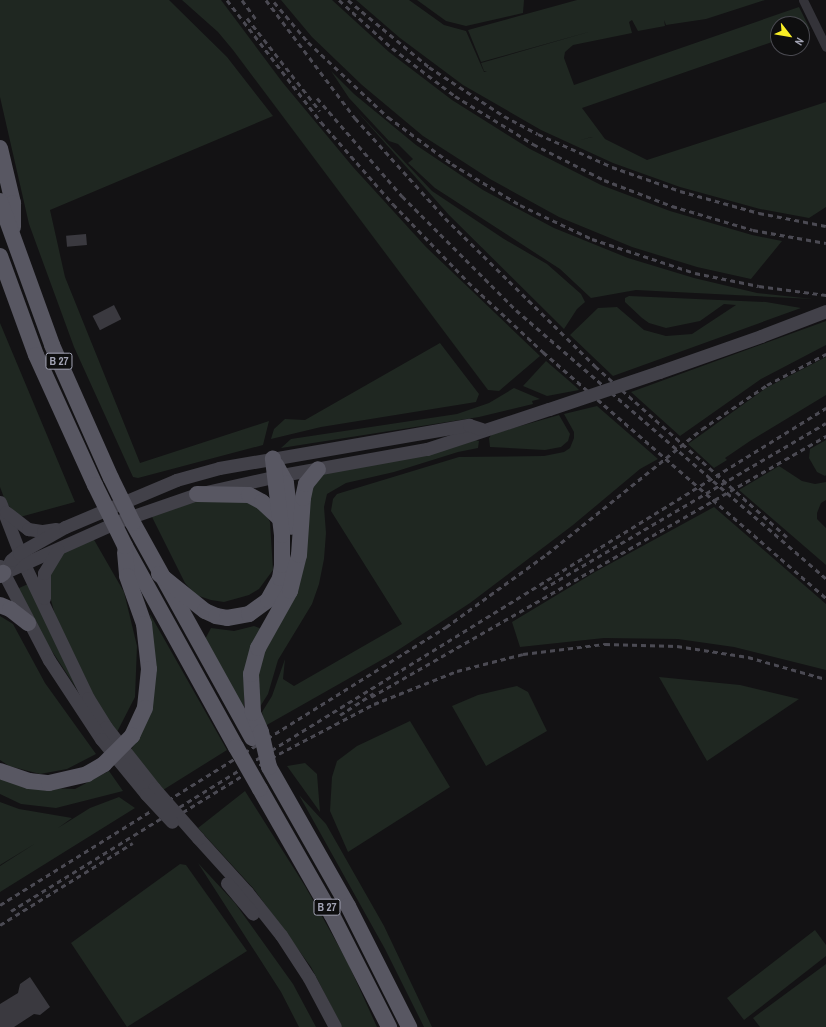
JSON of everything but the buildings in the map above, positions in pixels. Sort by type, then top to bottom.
[{"type":"highway","points":[[0,148],[14,203],[14,241]]},
{"type":"highway","name":"B 27","points":[[0,201],[52,345],[111,478],[141,540],[159,574],[256,735],[272,773],[348,906],[409,1027]]},
{"type":"highway","name":"B 27","points":[[0,256],[36,355],[95,485],[125,546],[236,747],[332,915],[389,1027]]},
{"type":"highway","name":"B 27","points":[[273,459],[278,476],[287,491],[294,574]]},
{"type":"highway","name":"B 27","points":[[256,735],[251,674],[258,648],[290,591],[299,555],[302,498],[306,484],[318,469]]},
{"type":"highway","name":"B 27","points":[[159,574],[205,611],[227,618],[249,614],[268,600],[280,578],[283,549],[279,518],[278,476]]},
{"type":"highway","points":[[197,494],[249,495],[262,502],[279,518]]},
{"type":"highway","name":"B 27","points":[[0,771],[29,781],[49,783],[87,774],[104,764],[132,736],[145,708],[150,669],[144,624],[127,576],[125,546]]},
{"type":"highway","points":[[0,605],[10,609],[28,623]]},
{"type":"main road","points":[[21,559],[60,548],[119,521],[197,494],[278,476],[427,449],[470,436],[482,429],[549,409],[659,372],[826,311]]},
{"type":"main road","points":[[1,505],[15,521],[31,530],[43,531],[65,527],[176,480],[219,468],[469,426],[482,429]]},
{"type":"main road","points":[[1,505],[21,559],[44,610],[88,698],[150,791]]},
{"type":"main road","points":[[65,527],[21,559],[1,571],[28,623],[49,660],[101,739],[194,841],[267,931],[306,988],[328,1027]]},
{"type":"main road","points":[[44,610],[44,573],[60,548]]},
{"type":"main road","points":[[194,841],[247,892],[280,935],[309,978],[336,1027]]},
{"type":"street","points":[[803,0],[826,47]]},
{"type":"shaded area","points":[[0,0],[169,0],[227,57],[273,116],[50,210],[65,277],[140,463],[269,421],[263,445],[138,478],[133,477],[74,347],[29,224],[0,97]]},
{"type":"shaded area","points":[[182,0],[221,0],[283,83],[353,167],[426,247],[540,356],[499,391],[488,390],[233,50],[218,32]]},
{"type":"shaded area","points":[[281,0],[332,0],[389,52],[452,100],[530,149],[601,185],[670,211],[752,235],[782,241],[751,279],[697,267],[632,247],[559,217],[490,179],[423,136],[362,85],[312,37]]},
{"type":"shaded area","points":[[356,0],[409,0],[444,25],[466,31],[484,72],[487,71],[484,71],[481,63],[592,31],[481,62],[468,30],[577,0],[765,0],[706,19],[666,25],[664,20],[665,26],[638,31],[632,20],[629,22],[632,33],[573,45],[565,52],[564,58],[574,85],[770,17],[770,43],[582,108],[605,139],[647,160],[826,102],[826,207],[809,218],[760,209],[680,187],[613,163],[541,130],[463,85],[400,38]]},
{"type":"shaded area","points":[[417,0],[524,0],[523,13],[466,26],[446,21]]},
{"type":"shaded area","points":[[799,7],[804,16],[773,16]]},
{"type":"shaded area","points":[[331,71],[354,94],[416,145],[483,190],[554,228],[628,258],[694,278],[757,293],[813,299],[636,290],[591,298],[560,269],[435,188],[408,163],[413,159],[398,144],[389,141],[349,98]]},
{"type":"shaded area","points":[[354,108],[432,191],[504,239],[547,264],[581,294],[585,302],[577,309],[564,329],[449,215]]},
{"type":"shaded area","points":[[629,296],[766,302],[801,308],[613,376],[570,335],[598,308],[617,307],[644,330],[666,336],[692,334],[736,305],[724,304],[700,321],[666,328],[649,323],[642,318],[625,302],[625,298]]},
{"type":"shaded area","points":[[826,321],[826,345],[761,379],[680,436],[631,392]]},
{"type":"shaded area","points":[[0,323],[75,502],[20,517],[6,503],[0,487]]},
{"type":"shaded area","points":[[440,343],[479,394],[476,402],[321,427],[271,439],[274,429],[285,419],[305,420]]},
{"type":"shaded area","points":[[826,357],[826,395],[750,441],[725,458],[727,460],[714,468],[688,444],[766,388]]},
{"type":"shaded area","points":[[546,361],[579,390],[547,396],[523,386]]},
{"type":"shaded area","points":[[514,388],[540,399],[532,401],[533,404],[479,417],[281,448],[291,439],[457,414],[489,403]]},
{"type":"shaded area","points":[[597,406],[658,459],[640,469],[573,525],[470,603],[392,654],[265,726],[262,712],[272,696],[285,659],[283,679],[294,686],[402,624],[331,511],[333,499],[337,494],[459,457],[544,456],[564,452],[570,448],[574,438],[574,432],[564,414]]},
{"type":"shaded area","points":[[559,415],[570,434],[568,441],[561,447],[545,450],[490,447],[489,438],[492,434]]},
{"type":"shaded area","points":[[472,439],[479,441],[478,448],[458,452],[394,472],[346,483],[327,494],[324,507],[326,533],[324,559],[319,584],[312,604],[278,660],[268,694],[258,710],[258,674],[310,489],[323,474],[416,456]]},
{"type":"shaded area","points":[[826,440],[825,476],[817,472],[809,458],[810,449]]},
{"type":"shaded area","points":[[779,466],[802,481],[815,484],[826,482],[826,500],[821,503],[817,513],[817,519],[826,528],[826,565],[739,490]]},
{"type":"shaded area","points":[[240,496],[266,514],[270,522],[273,570],[259,589],[249,595],[224,602],[211,600],[196,595],[185,583],[151,515],[194,500]]},
{"type":"shaded area","points":[[714,507],[826,604],[826,670],[734,647],[678,639],[604,638],[520,647],[512,622],[595,572]]},
{"type":"shaded area","points":[[93,538],[124,592],[137,646],[135,697],[116,734],[103,716],[57,622],[46,582],[59,554]]},
{"type":"shaded area","points":[[28,584],[88,706],[44,639],[17,589]]},
{"type":"shaded area","points":[[150,614],[227,750],[163,790],[131,750],[151,714],[155,659]]},
{"type":"shaded area","points":[[0,616],[13,624],[45,683],[96,754],[67,769],[40,774],[9,766],[0,760]]},
{"type":"shaded area","points":[[254,626],[262,629],[244,683],[244,708],[204,641],[211,628],[234,631]]},
{"type":"shaded area","points":[[659,677],[740,685],[799,699],[707,761]]},
{"type":"shaded area","points":[[517,686],[528,692],[547,731],[486,766],[452,706],[478,695]]},
{"type":"shaded area","points":[[410,721],[450,787],[348,852],[330,811],[332,777],[337,761],[357,746]]},
{"type":"shaded area","points":[[305,763],[317,774],[320,812],[287,766]]},
{"type":"shaded area","points":[[109,771],[123,791],[56,808],[21,804],[0,794],[0,778],[26,787],[75,789]]},
{"type":"shaded area","points":[[245,791],[305,886],[347,961],[377,1027],[342,1027],[311,967],[253,888],[198,828]]},
{"type":"shaded area","points":[[299,795],[326,824],[384,926],[432,1027],[424,1027],[385,949]]},
{"type":"shaded area","points":[[119,797],[135,808],[0,892],[0,866],[36,843],[0,865],[0,802],[19,809],[72,818],[58,828],[90,808]]},
{"type":"shaded area","points":[[198,863],[235,903],[293,984],[316,1027],[299,1027],[281,992]]},
{"type":"shaded area","points":[[180,864],[186,865],[247,951],[127,1027],[71,943]]},
{"type":"shaded area","points":[[815,930],[826,945],[826,956],[744,1020],[727,998]]},
{"type":"shaded area","points":[[826,964],[826,1027],[760,1027],[753,1018]]},
{"type":"railway","points":[[227,0],[321,122],[393,204],[468,282],[543,352],[826,598]]},
{"type":"railway","points":[[242,0],[258,22]]},
{"type":"railway","points":[[266,0],[355,118],[445,218],[595,366],[787,537]]},
{"type":"railway","points":[[339,0],[392,48],[455,96],[533,144],[604,180],[672,206],[753,230],[826,243]]},
{"type":"railway","points":[[348,0],[429,67],[504,116],[538,134],[612,167],[680,191],[759,213],[826,226]]},
{"type":"railway","points":[[274,2],[308,42],[388,117],[452,164],[520,205],[592,239],[695,273],[759,286],[826,295]]},
{"type":"railway","points":[[247,18],[320,111]]},
{"type":"railway","points":[[317,98],[402,196],[516,310],[826,579]]},
{"type":"railway","points":[[0,905],[446,627],[547,554],[702,429],[767,385],[826,354]]},
{"type":"railway","points":[[11,911],[826,408]]},
{"type":"railway","points":[[543,589],[826,423]]},
{"type":"railway","points":[[371,697],[826,436]]},
{"type":"railway","points":[[175,817],[271,758],[374,704],[457,671],[523,654],[605,644],[677,646],[748,657],[826,679]]},
{"type":"railway","points":[[340,715],[374,693]]},
{"type":"railway","points":[[0,925],[133,843]]}]
